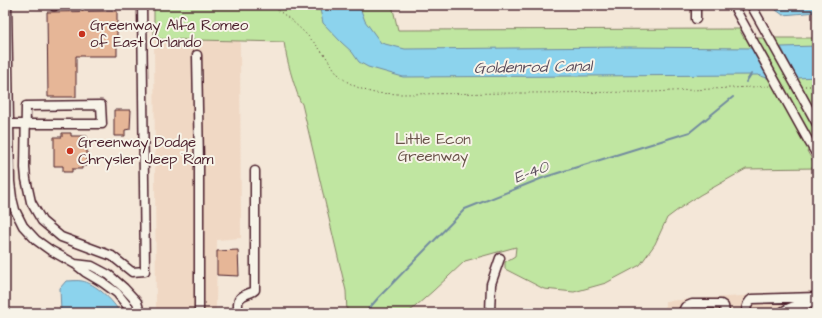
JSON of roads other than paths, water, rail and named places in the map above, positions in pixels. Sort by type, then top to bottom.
[{"type":"street","points":[[7,5],[9,124],[7,155],[12,198],[16,210],[23,226],[36,240],[75,264],[117,293],[132,313]]},
{"type":"street","points":[[9,124],[26,124],[102,124],[101,105],[26,106],[26,124],[25,168],[30,202],[42,221],[61,237],[112,256],[132,272],[145,271],[142,5]]},
{"type":"street","points":[[696,5],[696,19]]},
{"type":"street","points":[[734,5],[817,155]]},
{"type":"street","points":[[751,5],[769,37],[802,88],[817,124]]},
{"type":"street","points":[[197,55],[199,313]]},
{"type":"street","points":[[238,313],[238,301],[240,297],[255,290],[254,171]]},
{"type":"street","points":[[490,313],[492,284],[500,258]]},
{"type":"street","points":[[75,264],[92,266],[109,275],[137,302],[140,313]]},
{"type":"street","points":[[746,313],[747,304],[752,299],[817,297]]},
{"type":"street","points":[[682,313],[685,307],[692,304],[721,304],[724,306],[725,313]]},
{"type":"street","points":[[781,313],[795,305],[817,304]]},
{"type":"water","name":"Goldenrod Canal","points":[[319,5],[359,5],[365,21],[381,43],[405,49],[627,47],[753,48],[770,79],[758,75],[403,77],[368,67],[359,62],[352,52],[323,23]]},
{"type":"water","points":[[774,5],[817,5],[817,12],[783,15],[776,10]]},
{"type":"water","points":[[817,46],[817,77],[797,78],[781,47]]},
{"type":"water","points":[[66,281],[82,281],[93,285],[109,298],[120,313],[61,313],[60,288]]},
{"type":"waterway","name":"E-40","points":[[746,82],[752,73]]},
{"type":"waterway","name":"E-40","points":[[365,313],[465,209],[545,177],[690,132],[733,97]]},
{"type":"place","name":"Greenway Alfa Romeo of East Orlando","points":[[82,34]]},
{"type":"place","name":"Greenway Dodge Chrysler Jeep Ram","points":[[70,151]]},
{"type":"park label","name":"Little Econ Greenway","points":[[433,148]]}]
